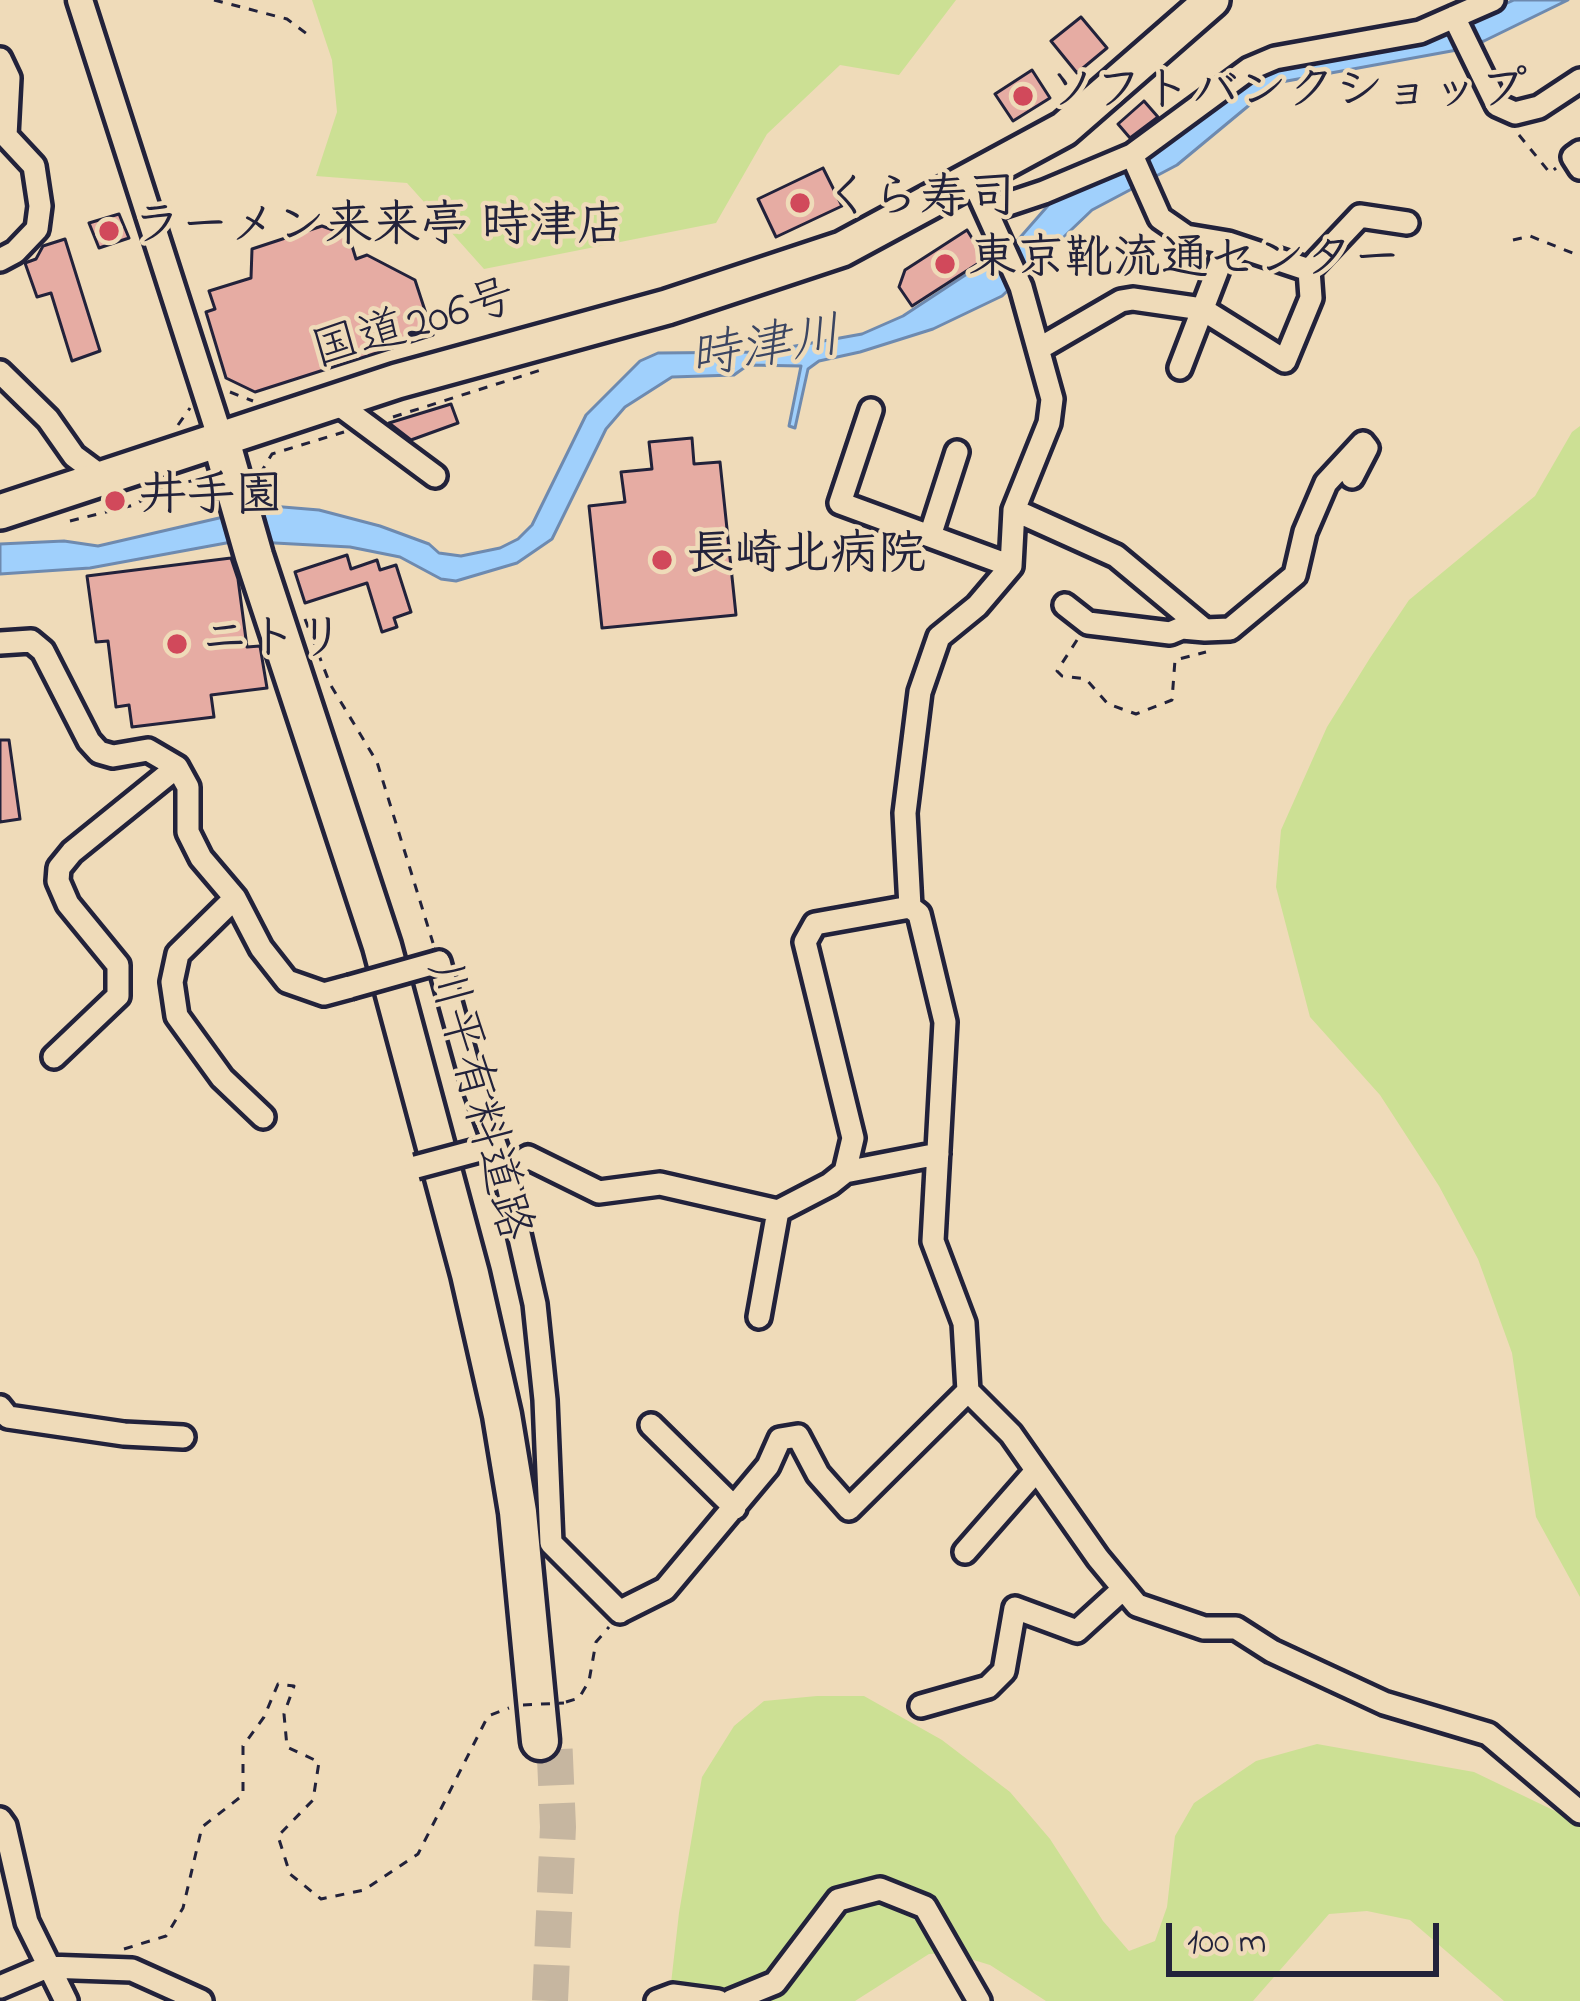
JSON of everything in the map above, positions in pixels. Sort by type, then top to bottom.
[{"type":"highway","name":"国道206号","points":[[0,512],[334,401],[667,307],[842,249],[980,196],[1212,0]]},
{"type":"highway","name":"川平有料道路","points":[[220,437],[250,496],[261,555],[382,946],[470,1274],[502,1415],[553,1726]]},
{"type":"street","points":[[80,0],[220,437]]},
{"type":"street","points":[[910,907],[905,813],[920,692],[938,637],[977,606],[1011,566],[1014,510],[1049,423],[1052,399],[1022,287],[980,196],[1043,193],[1132,155],[1249,70],[1274,58],[1420,32],[1493,0]]},
{"type":"street","points":[[1455,20],[1497,105],[1515,113],[1537,108],[1580,80]]},
{"type":"street","points":[[0,59],[10,78],[3,137],[34,166],[40,206],[37,229],[0,260]]},
{"type":"street","points":[[1132,155],[1160,218],[1186,236],[1228,243],[1310,270]]},
{"type":"street","points":[[1040,348],[1121,301],[1133,299],[1202,308],[1285,361],[1310,298],[1310,270],[1360,216],[1407,223]]},
{"type":"street","points":[[1180,368],[1228,243]]},
{"type":"street","points":[[0,372],[48,419],[74,455],[105,479]]},
{"type":"street","points":[[334,401],[435,476]]},
{"type":"street","points":[[872,410],[840,503],[1011,566]]},
{"type":"street","points":[[1065,605],[1088,623],[1169,633],[1182,628],[1230,629],[1294,575],[1326,483],[1363,443],[1367,448],[1352,478]]},
{"type":"street","points":[[930,536],[957,452]]},
{"type":"street","points":[[1014,510],[1116,556],[1204,629]]},
{"type":"street","points":[[0,643],[31,640],[43,651],[89,741],[100,752],[148,750],[177,767],[188,787],[188,832],[200,859],[235,898],[261,948],[287,981],[324,994],[439,962],[472,1081],[506,1172],[535,1304],[551,1543],[621,1611],[665,1589],[768,1466],[780,1439],[799,1436],[818,1474],[849,1508],[968,1391]]},
{"type":"street","points":[[54,1057],[118,996],[118,965],[68,904],[58,881],[59,868],[72,852],[177,767]]},
{"type":"street","points":[[235,898],[178,954],[174,999],[177,1016],[222,1078],[263,1117]]},
{"type":"street","points":[[844,1172],[853,1138],[805,943],[815,924],[910,907],[919,914],[945,1022],[933,1241],[964,1323],[968,1391],[1011,1434],[1137,1605],[1204,1628],[1236,1628],[1272,1651],[1384,1703],[1488,1734],[1580,1812]]},
{"type":"street","points":[[416,1167],[487,1148]]},
{"type":"street","points":[[506,1172],[528,1157],[599,1192],[660,1184],[778,1210],[844,1172],[938,1154]]},
{"type":"street","points":[[759,1317],[778,1210]]},
{"type":"street","points":[[0,1407],[8,1417],[124,1434],[183,1437]]},
{"type":"street","points":[[651,1425],[735,1508]]},
{"type":"street","points":[[965,1552],[1036,1471]]},
{"type":"street","points":[[921,1706],[988,1687],[1004,1671],[1015,1608],[1077,1631],[1124,1589]]},
{"type":"street","points":[[0,1819],[8,1881],[66,2001]]},
{"type":"street","points":[[730,2001],[775,1983],[838,1900],[880,1889],[925,1906],[979,2001]]},
{"type":"street","points":[[0,1988],[47,1967],[132,1970],[201,2001]]},
{"type":"street","points":[[656,2001],[674,1995],[718,2001]]},
{"type":"path","points":[[214,0],[287,19],[311,37]]},
{"type":"path","points":[[1537,108],[1516,132],[1550,173],[1578,159]]},
{"type":"path","points":[[1514,240],[1529,236],[1580,256]]},
{"type":"path","points":[[250,496],[272,454],[544,369]]},
{"type":"path","points":[[178,425],[191,406],[190,395]]},
{"type":"path","points":[[70,521],[134,505],[164,487],[196,480],[207,484]]},
{"type":"path","points":[[1088,623],[1057,670],[1062,676],[1086,679],[1108,704],[1136,714],[1172,700],[1175,661],[1186,654],[1217,650],[1230,629]]},
{"type":"path","points":[[319,652],[330,684],[377,762],[430,930]]},
{"type":"path","points":[[123,1949],[166,1936],[183,1908],[202,1827],[242,1795],[243,1746],[264,1717],[278,1684],[294,1686],[284,1714],[286,1747],[320,1762],[313,1800],[278,1836],[290,1874],[321,1899],[364,1890],[418,1854],[488,1716],[523,1705],[553,1726],[579,1698],[589,1681],[596,1642],[621,1611]]},
{"type":"green space","points":[[312,0],[956,0],[899,75],[840,65],[767,134],[716,223],[484,269],[407,183],[316,176],[337,112],[332,60]]},
{"type":"green space","points":[[1580,426],[1580,1597],[1536,1517],[1512,1353],[1478,1259],[1439,1186],[1380,1095],[1310,1017],[1276,887],[1281,830],[1327,727],[1370,658],[1409,600],[1535,496]]},
{"type":"green space","points":[[864,1696],[942,1740],[1010,1792],[1050,1839],[1103,1921],[1129,1951],[1155,1941],[1167,1907],[1175,1836],[1194,1803],[1256,1761],[1317,1744],[1474,1772],[1580,1823],[1580,2001],[1504,2001],[1410,1920],[1367,1911],[1329,1914],[1253,2001],[1046,2001],[990,1965],[951,1953],[929,1954],[855,2001],[669,2001],[702,1777],[734,1726],[764,1701]]},
{"type":"water","name":"時津川","points":[[1514,0],[1568,0],[1457,50],[1276,83],[1177,165],[1092,210],[1002,296],[933,329],[819,361],[808,369],[795,428],[789,426],[801,366],[748,365],[734,375],[672,377],[625,407],[606,429],[552,539],[517,563],[456,581],[441,579],[400,557],[350,547],[237,541],[90,568],[0,574],[0,544],[64,541],[98,546],[271,506],[319,510],[380,526],[429,544],[439,553],[461,556],[500,548],[532,525],[586,415],[640,361],[658,353],[762,352],[862,334],[903,316],[1017,241],[1052,201],[1167,141],[1253,77],[1485,13]]},
{"type":"building","points":[[1081,17],[1107,48],[1077,73],[1051,41]]},
{"type":"building","name":"ソフトバンクショップ","points":[[1032,70],[1050,98],[1013,121],[995,94]]},
{"type":"building","points":[[1144,101],[1158,117],[1130,138],[1118,124]]},
{"type":"building","name":"くら寿司","points":[[823,168],[842,206],[776,237],[758,199]]},
{"type":"building","name":"ラーメン来来亭 時津店","points":[[119,214],[129,238],[99,248],[89,223]]},
{"type":"building","points":[[322,226],[349,236],[356,259],[367,255],[415,280],[433,335],[255,392],[226,378],[206,312],[215,309],[209,291],[251,278],[252,249]]},
{"type":"building","name":"東京靴流通センター","points":[[967,230],[985,259],[912,306],[899,287],[905,270]]},
{"type":"building","points":[[65,239],[100,351],[72,361],[51,293],[37,297],[25,263],[36,259],[43,246]]},
{"type":"building","points":[[451,404],[458,423],[411,440],[389,423]]},
{"type":"building","name":"長崎北病院","points":[[692,438],[694,464],[720,462],[736,615],[602,628],[589,506],[625,502],[621,472],[652,469],[649,442]]},
{"type":"building","points":[[347,555],[351,569],[377,560],[380,570],[396,565],[411,612],[394,618],[397,627],[382,632],[367,583],[305,603],[295,572]]},
{"type":"building","name":"ニトリ","points":[[231,558],[247,647],[260,646],[267,688],[211,695],[214,717],[132,727],[129,705],[116,707],[108,641],[96,642],[87,576]]},
{"type":"building","points":[[0,740],[9,740],[20,819],[0,822]]},
{"type":"tunnel","points":[[550,2001],[558,1827],[554,1735]]},
{"type":"place","name":"ソフトバンクショップ","points":[[1023,96]]},
{"type":"place","name":"くら寿司","points":[[800,203]]},
{"type":"place","name":"ラーメン来来亭 時津店","points":[[109,231]]},
{"type":"place","name":"東京靴流通センター","points":[[945,264]]},
{"type":"place","name":"井手園","points":[[115,501]]},
{"type":"place","name":"長崎北病院","points":[[662,560]]},
{"type":"place","name":"ニトリ","points":[[177,644]]}]
